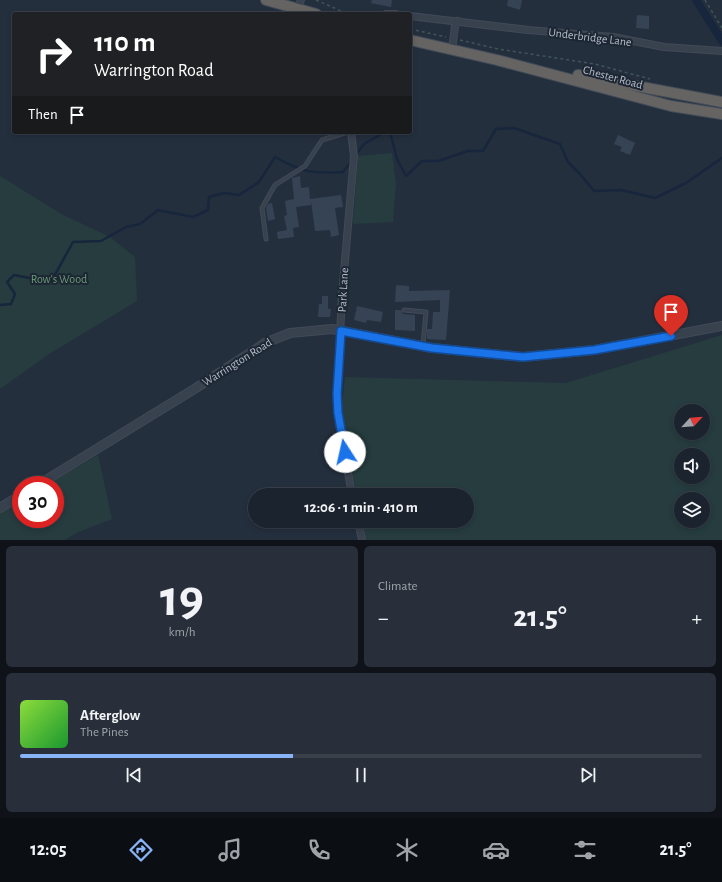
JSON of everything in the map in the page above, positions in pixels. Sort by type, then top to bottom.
[{"type":"highway","points":[[266,0],[299,4],[313,12]]},
{"type":"highway","name":"Chester Road","points":[[412,40],[498,60],[671,106],[722,114]]},
{"type":"highway","name":"Chester Road","points":[[498,60],[722,102]]},
{"type":"street","name":"Underbridge Lane","points":[[412,16],[613,37],[664,47],[722,51]]},
{"type":"street","points":[[452,49],[455,26],[458,21]]},
{"type":"street","name":"Park Lane","points":[[350,134],[354,156],[342,295],[337,394],[338,413],[351,488]]},
{"type":"street","name":"Warrington Road","points":[[53,476],[274,339],[290,333],[321,329],[341,331],[423,346],[523,357],[594,350],[722,326]]},
{"type":"street","points":[[0,508],[12,501]]},
{"type":"street","points":[[359,528],[362,540]]},
{"type":"lane","points":[[266,239],[262,208],[275,185],[305,166],[322,140],[343,134]]},
{"type":"lane","points":[[404,310],[426,312],[423,346]]},
{"type":"path","points":[[316,0],[343,12]]},
{"type":"path","points":[[705,0],[722,28]]},
{"type":"path","points":[[412,29],[445,37]]},
{"type":"path","points":[[464,41],[498,49],[594,64],[654,80]]},
{"type":"green space","points":[[392,153],[396,184],[393,222],[353,224],[358,156]]},
{"type":"green space","name":"Row's Wood","points":[[0,176],[63,215],[110,237],[135,257],[137,301],[49,354],[0,389]]},
{"type":"green space","points":[[722,335],[722,540],[365,540],[363,528],[474,528],[474,488],[356,488],[341,412],[345,377],[566,383]]},
{"type":"green space","points":[[98,455],[112,519],[76,533],[65,540],[0,540],[0,513],[12,506],[12,528],[64,528],[64,476],[62,476]]},
{"type":"building","points":[[372,0],[392,0],[391,7],[371,3]]},
{"type":"building","points":[[508,0],[522,0],[520,10],[507,6]]},
{"type":"building","points":[[637,15],[649,16],[649,29],[636,28]]},
{"type":"building","points":[[618,135],[635,143],[630,155],[620,151],[622,147],[614,144]]},
{"type":"building","points":[[300,176],[301,188],[309,187],[310,199],[341,195],[343,207],[335,208],[339,235],[331,237],[330,230],[315,231],[311,201],[311,205],[296,207],[299,227],[293,228],[294,237],[278,239],[277,232],[287,230],[284,216],[287,215],[285,201],[294,199],[292,178]]},
{"type":"building","points":[[272,203],[275,219],[268,221],[266,208],[268,204]]},
{"type":"building","points":[[396,285],[409,286],[409,291],[450,290],[446,340],[427,339],[427,329],[432,329],[433,312],[440,312],[440,300],[395,302]]},
{"type":"building","points":[[322,296],[328,296],[328,309],[331,309],[330,317],[318,317],[319,304],[322,304]]},
{"type":"building","points":[[357,306],[383,312],[381,322],[367,320],[366,323],[354,320]]},
{"type":"building","points":[[395,310],[401,310],[403,314],[415,315],[415,331],[395,330]]},
{"type":"waterway","points":[[696,0],[722,41]]},
{"type":"waterway","points":[[391,134],[397,159],[406,176],[422,161],[438,161],[468,151],[483,151],[496,129],[514,128],[560,144],[568,162],[594,191],[621,190],[655,198],[686,183],[722,158]]},
{"type":"waterway","points":[[355,156],[364,144],[382,134]]},
{"type":"waterway","points":[[0,305],[11,304],[15,294],[7,282],[14,275],[51,282],[73,242],[101,241],[126,227],[140,224],[158,210],[193,217],[208,210],[209,197],[224,193],[239,195],[259,182],[275,157],[300,169],[323,173],[343,172],[352,160]]},
{"type":"route","points":[[345,452],[338,413],[337,394],[341,331],[432,348],[523,357],[594,350],[671,336]]}]
